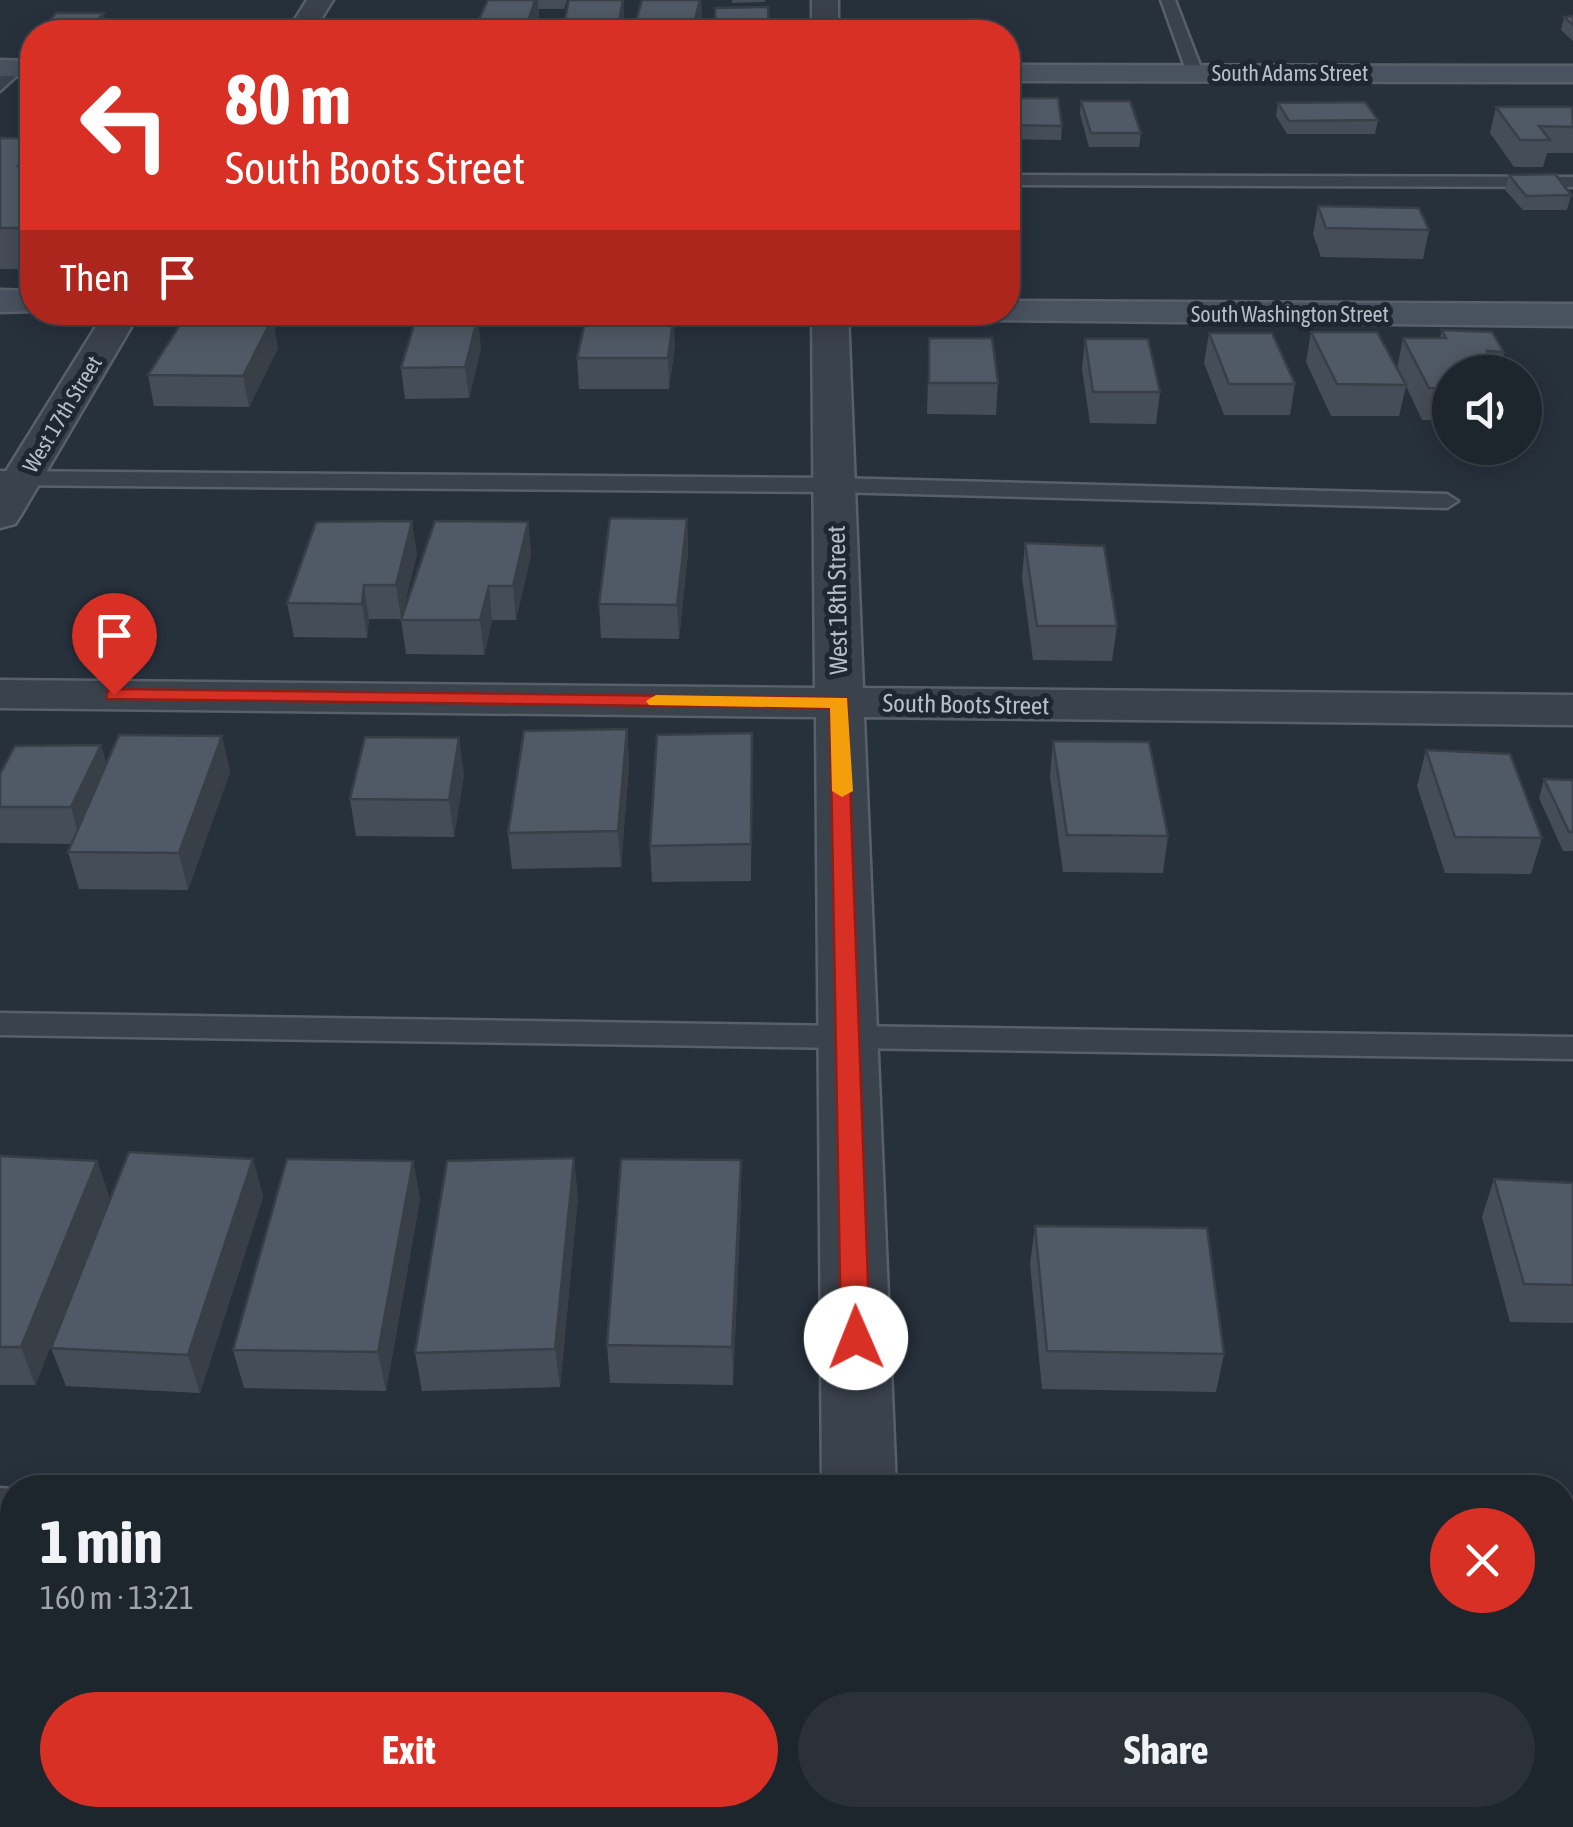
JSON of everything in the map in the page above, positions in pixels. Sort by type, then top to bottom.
[{"type":"main road","name":"South Adams Street","points":[[1020,73],[1573,74]]},
{"type":"main road","name":"South Washington Street","points":[[1020,312],[1573,316]]},
{"type":"street","name":"West 17th Street","points":[[0,516],[12,478],[115,325]]},
{"type":"street","name":"West 18th Street","points":[[830,325],[859,1475]]},
{"type":"street","name":"South Boots Street","points":[[0,694],[1573,710]]},
{"type":"lane","points":[[1168,0],[1194,73]]},
{"type":"lane","points":[[1020,180],[1573,182]]},
{"type":"lane","points":[[12,478],[834,484],[1447,500]]},
{"type":"lane","points":[[0,1024],[1573,1048]]},
{"type":"building","points":[[488,0],[535,0],[529,20],[478,20]]},
{"type":"building","points":[[569,0],[623,0],[619,20],[565,20]]},
{"type":"building","points":[[642,0],[700,0],[695,20],[636,20]]},
{"type":"building","points":[[768,7],[769,20],[715,20],[715,8]]},
{"type":"building","points":[[56,13],[104,13],[97,20],[50,20]]},
{"type":"building","points":[[1020,98],[1058,98],[1062,126],[1020,125]]},
{"type":"building","points":[[1081,101],[1130,101],[1141,133],[1091,133]]},
{"type":"building","points":[[1365,102],[1378,120],[1289,121],[1278,103]]},
{"type":"building","points":[[1496,107],[1572,107],[1573,127],[1539,126],[1550,140],[1520,140]]},
{"type":"building","points":[[0,138],[20,138],[20,228],[0,228]]},
{"type":"building","points":[[1555,174],[1571,195],[1526,196],[1509,175]]},
{"type":"building","points":[[1318,206],[1419,208],[1429,230],[1326,228]]},
{"type":"building","points":[[180,325],[269,325],[243,376],[148,375]]},
{"type":"building","points":[[414,325],[476,325],[465,367],[401,368]]},
{"type":"building","points":[[584,325],[672,325],[668,358],[577,358]]},
{"type":"building","points":[[1442,330],[1492,332],[1504,352],[1432,355],[1432,388],[1429,388],[1403,338],[1446,338]]},
{"type":"building","points":[[1311,332],[1377,332],[1406,385],[1337,384]]},
{"type":"building","points":[[1209,333],[1272,333],[1295,384],[1229,384]]},
{"type":"building","points":[[929,338],[992,338],[998,383],[929,383]]},
{"type":"building","points":[[1085,339],[1148,339],[1160,392],[1093,392]]},
{"type":"building","points":[[610,518],[687,519],[677,605],[599,604]]},
{"type":"building","points":[[412,521],[396,585],[364,585],[362,604],[287,603],[316,522]]},
{"type":"building","points":[[435,521],[528,522],[513,586],[489,586],[480,620],[401,620]]},
{"type":"building","points":[[1025,543],[1104,546],[1117,626],[1037,626]]},
{"type":"building","points":[[627,729],[618,831],[508,833],[524,731]]},
{"type":"building","points":[[752,733],[751,844],[650,846],[657,735]]},
{"type":"building","points":[[119,735],[222,736],[179,853],[68,852]]},
{"type":"building","points":[[365,737],[459,738],[449,800],[350,799]]},
{"type":"building","points":[[1053,741],[1149,742],[1168,836],[1067,835]]},
{"type":"building","points":[[101,745],[71,807],[0,807],[0,774],[15,746]]},
{"type":"building","points":[[1426,750],[1510,754],[1542,838],[1455,837]]},
{"type":"building","points":[[1544,779],[1573,780],[1573,832],[1569,832]]},
{"type":"building","points":[[129,1152],[253,1159],[188,1355],[51,1348]]},
{"type":"building","points":[[0,1156],[97,1161],[21,1347],[0,1347]]},
{"type":"building","points":[[574,1158],[555,1349],[415,1353],[447,1161]]},
{"type":"building","points":[[287,1159],[413,1161],[378,1352],[233,1350]]},
{"type":"building","points":[[621,1159],[741,1160],[732,1347],[607,1345]]},
{"type":"building","points":[[1494,1179],[1573,1183],[1573,1285],[1524,1284]]},
{"type":"building","points":[[1035,1226],[1207,1228],[1224,1354],[1047,1351]]},
{"type":"slow traffic","points":[[656,701],[840,702],[842,791]]},
{"type":"route","points":[[114,695],[840,702],[856,1338]]}]
